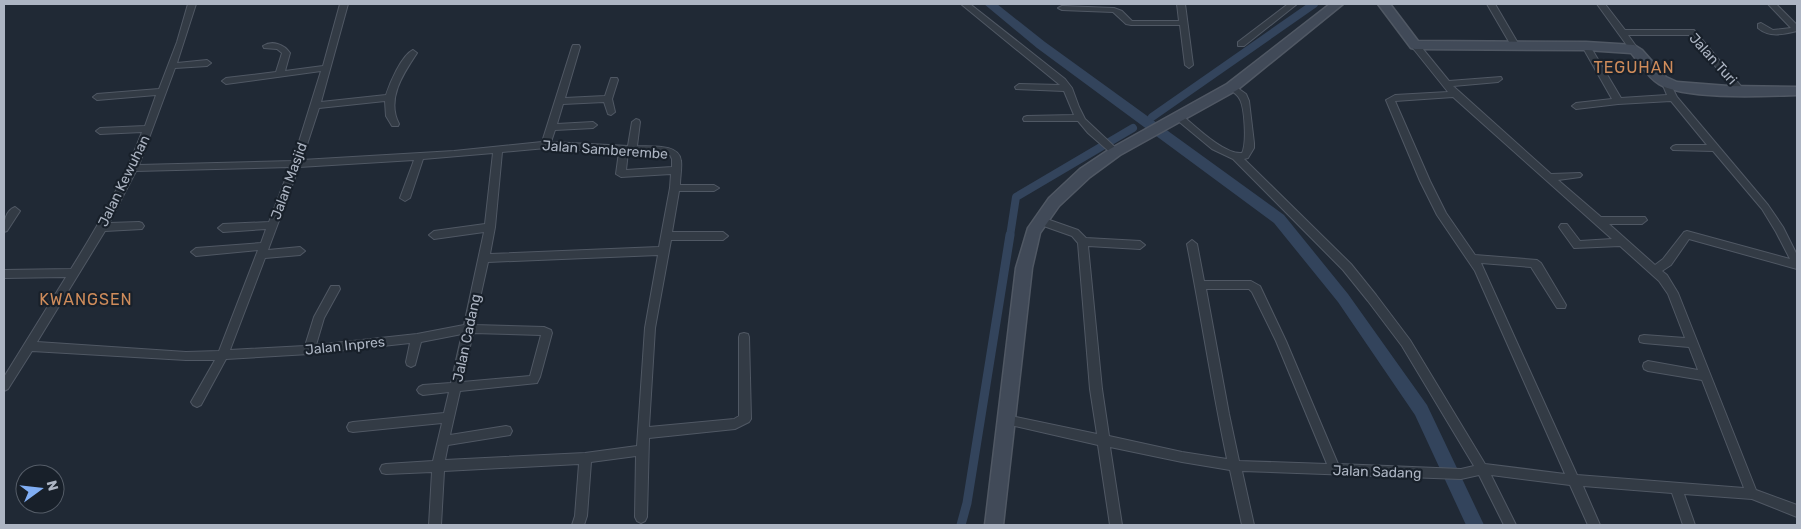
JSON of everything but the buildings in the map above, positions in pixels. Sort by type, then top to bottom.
[{"type":"street","name":"Jalan Kewuhan","points":[[4,386],[102,227],[133,168],[172,66],[192,4]]},
{"type":"street","name":"Jalan Masjid","points":[[197,402],[223,355],[296,164],[316,105],[344,4]]},
{"type":"street","points":[[965,4],[1062,81],[1068,88],[1080,118],[1098,138],[1113,150]]},
{"type":"street","points":[[1181,4],[1189,65]]},
{"type":"street","points":[[1241,44],[1293,4]]},
{"type":"street","points":[[994,525],[1024,268],[1034,232],[1041,221],[1054,202],[1070,186],[1113,150],[1237,91],[1337,4]]},
{"type":"street","points":[[1384,4],[1455,94],[1621,242],[1656,270],[1673,293],[1704,376],[1752,494]]},
{"type":"street","points":[[1490,4],[1515,45]]},
{"type":"street","points":[[1601,4],[1634,49],[1666,84],[1674,98],[1769,213],[1797,264]]},
{"type":"street","points":[[1772,4],[1797,29]]},
{"type":"street","points":[[1062,8],[1100,6],[1120,12],[1131,23],[1182,23]]},
{"type":"street","points":[[1760,26],[1764,30],[1773,32],[1797,29]]},
{"type":"street","name":"Jalan Turi","points":[[1623,33],[1691,32],[1741,91]]},
{"type":"street","points":[[1415,45],[1586,46],[1634,49]]},
{"type":"street","points":[[267,46],[278,46],[285,50],[286,53],[280,74]]},
{"type":"street","points":[[1586,46],[1618,101]]},
{"type":"street","points":[[546,145],[576,47]]},
{"type":"street","points":[[395,124],[391,119],[390,98],[402,67],[413,53]]},
{"type":"street","points":[[172,66],[207,63]]},
{"type":"street","points":[[226,81],[327,68]]},
{"type":"street","points":[[1446,84],[1498,79]]},
{"type":"street","points":[[611,112],[608,99],[614,80]]},
{"type":"street","points":[[1666,84],[1679,88],[1796,93]]},
{"type":"street","points":[[1019,87],[1068,88]]},
{"type":"street","points":[[1237,91],[1250,142],[1249,151],[1237,157]]},
{"type":"street","points":[[97,97],[162,92]]},
{"type":"street","points":[[1455,94],[1395,98],[1390,100],[1442,215],[1474,259],[1594,525]]},
{"type":"street","points":[[316,105],[390,98]]},
{"type":"street","points":[[1576,106],[1618,101],[1674,98]]},
{"type":"street","points":[[559,101],[608,99]]},
{"type":"street","points":[[1027,119],[1080,118]]},
{"type":"street","points":[[1180,118],[1214,145],[1237,157],[1358,279],[1406,343],[1482,469],[1510,525]]},
{"type":"street","points":[[636,122],[621,174],[676,170]]},
{"type":"street","points":[[551,127],[593,124]]},
{"type":"street","points":[[100,131],[149,129]]},
{"type":"street","name":"Jalan Samberembe","points":[[133,168],[296,164],[546,145],[670,152],[676,159],[676,170],[667,236],[650,328],[642,450],[641,517]]},
{"type":"street","points":[[1676,148],[1715,148]]},
{"type":"street","name":"Jalan Cadang","points":[[435,525],[438,465],[490,227],[498,150]]},
{"type":"street","points":[[405,198],[420,156]]},
{"type":"street","points":[[1550,177],[1577,175]]},
{"type":"street","points":[[674,188],[714,188]]},
{"type":"street","points":[[4,228],[14,210]]},
{"type":"street","points":[[1598,221],[1642,220]]},
{"type":"street","points":[[1041,221],[1075,234],[1083,242],[1096,389],[1116,525]]},
{"type":"street","points":[[223,228],[273,225]]},
{"type":"street","points":[[102,227],[139,226]]},
{"type":"street","points":[[434,235],[490,227]]},
{"type":"street","points":[[1564,227],[1577,245],[1621,242]]},
{"type":"street","points":[[1656,270],[1667,262],[1687,235],[1797,264]]},
{"type":"street","points":[[667,236],[723,236]]},
{"type":"street","points":[[1083,242],[1140,245]]},
{"type":"street","points":[[1192,244],[1223,414],[1248,525]]},
{"type":"street","points":[[196,252],[300,251]]},
{"type":"street","points":[[484,258],[663,251]]},
{"type":"street","points":[[1474,259],[1533,263],[1537,266],[1561,305]]},
{"type":"street","points":[[4,274],[74,273]]},
{"type":"street","points":[[1200,285],[1251,286],[1256,289],[1281,341],[1335,470]]},
{"type":"street","points":[[309,350],[319,317],[335,289]]},
{"type":"street","name":"Jalan Inpres","points":[[29,346],[186,356],[309,350],[417,338],[467,330],[544,331],[547,334],[533,380],[456,387]]},
{"type":"street","points":[[644,433],[735,424],[745,419],[744,337]]},
{"type":"street","points":[[411,362],[417,338]]},
{"type":"street","points":[[1644,339],[1693,343]]},
{"type":"street","points":[[1648,366],[1704,376]]},
{"type":"street","points":[[424,390],[456,387]]},
{"type":"street","points":[[353,427],[447,418]]},
{"type":"street","name":"Jalan Sadang","points":[[1006,420],[1182,457],[1236,466],[1461,474],[1482,469],[1573,480],[1752,494],[1797,511]]},
{"type":"street","points":[[443,441],[506,431]]},
{"type":"street","points":[[386,469],[585,458],[642,450]]},
{"type":"street","points":[[578,525],[581,516],[585,458]]},
{"type":"street","points":[[1676,487],[1689,525]]},
{"type":"waterway","points":[[990,4],[1041,45],[1279,219],[1343,298],[1421,410],[1475,525]]},
{"type":"waterway","points":[[1152,117],[1314,4]]},
{"type":"waterway","points":[[1010,236],[1016,197],[1133,128]]},
{"type":"waterway","points":[[961,525],[967,503],[1010,235]]},
{"type":"district","name":"TEGUHAN","points":[[1634,67]]},
{"type":"district","name":"KWANGSEN","points":[[86,299]]}]
